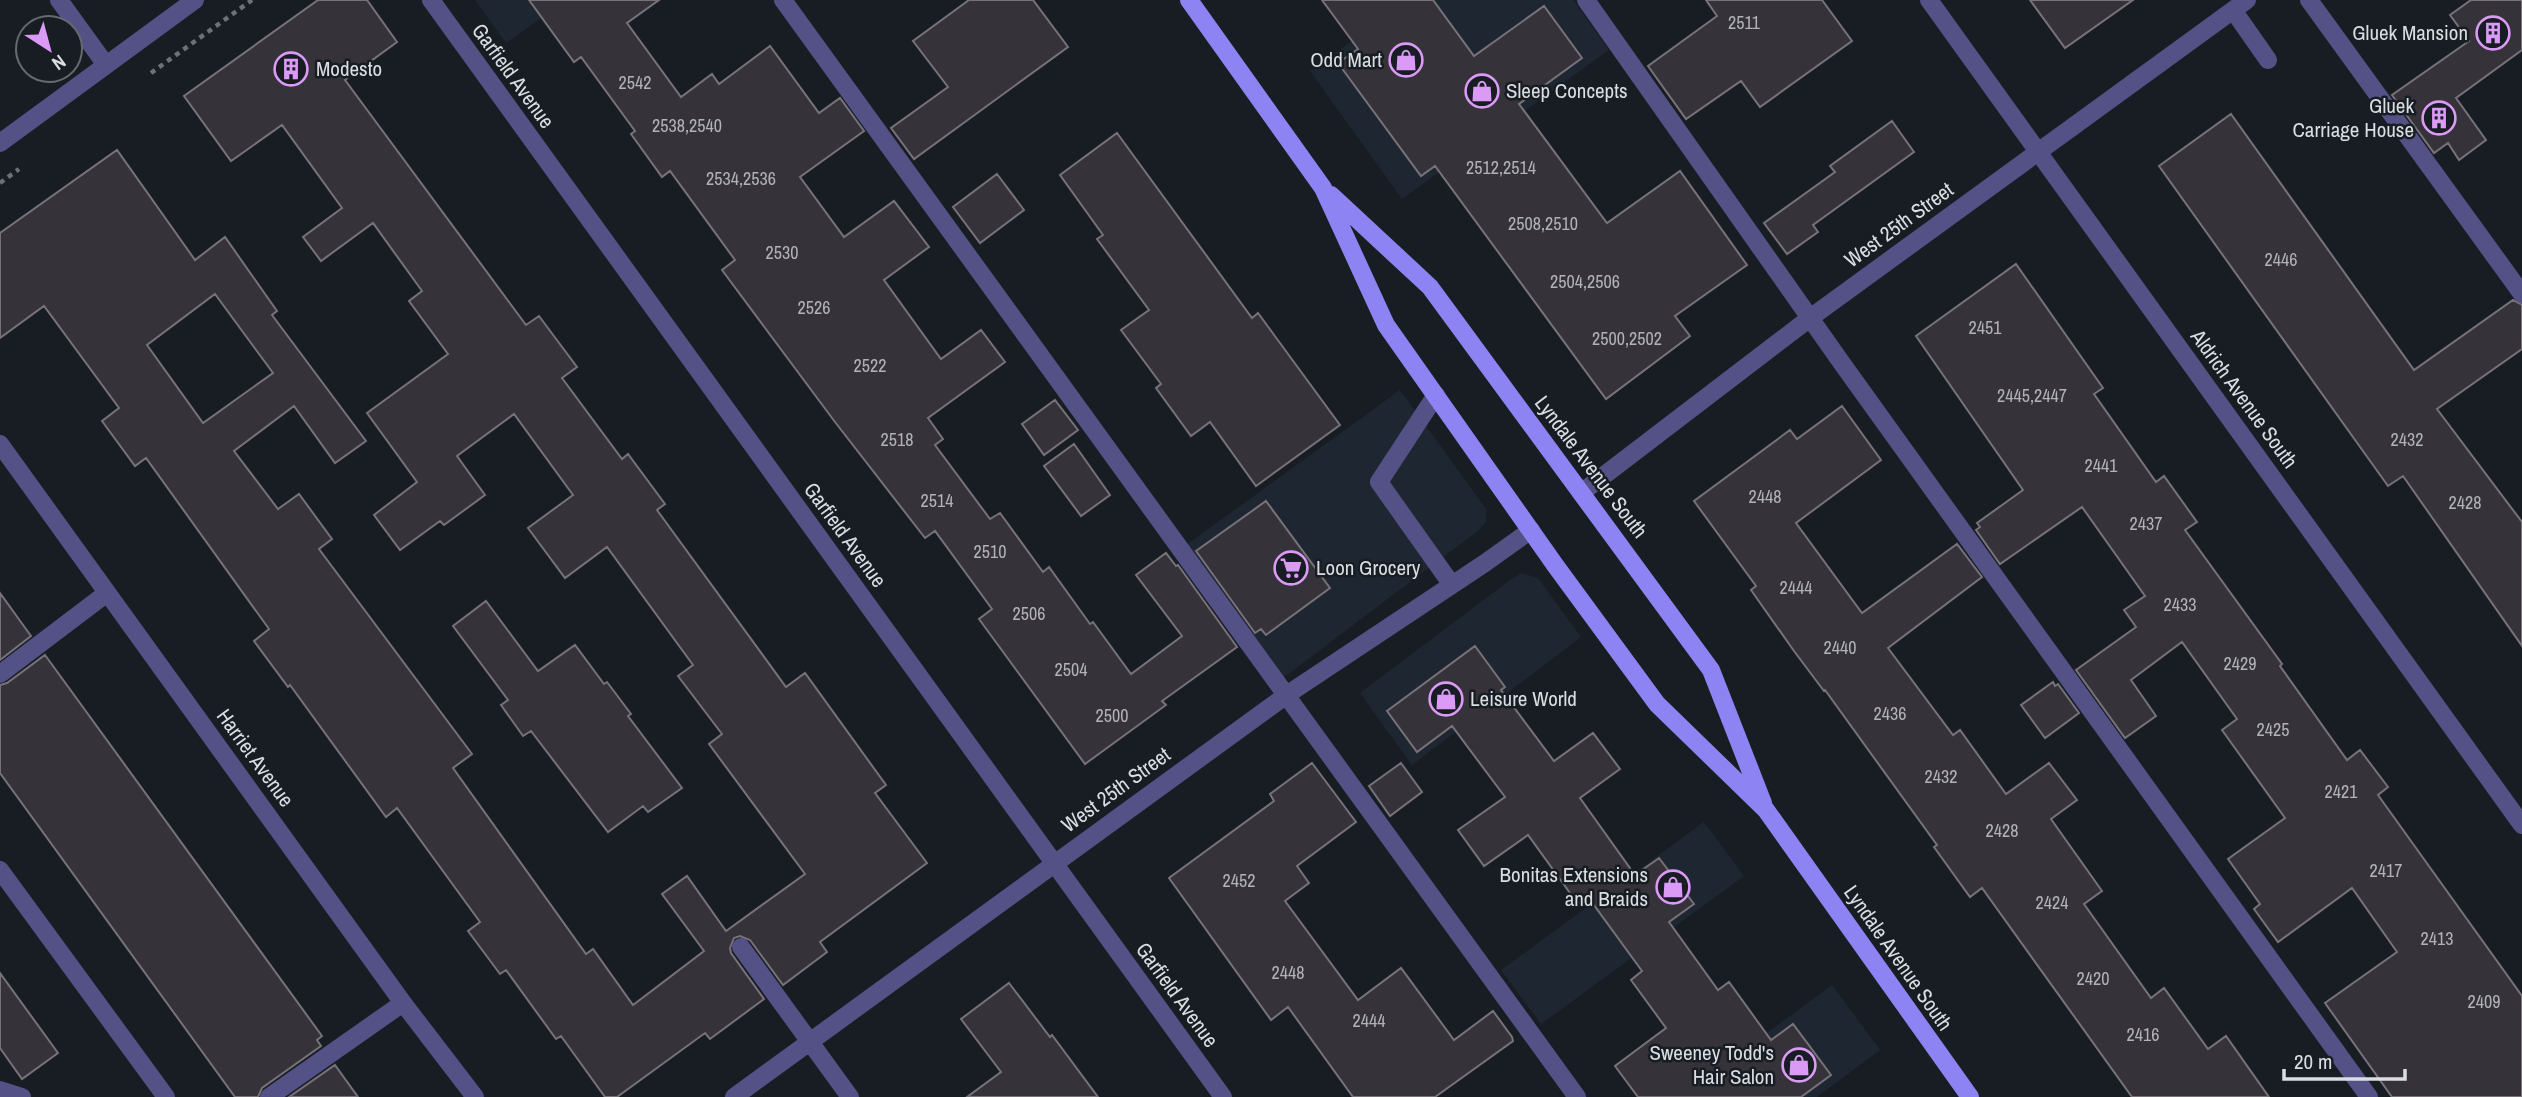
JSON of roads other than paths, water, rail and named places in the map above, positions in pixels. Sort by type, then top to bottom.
[{"type":"main road","name":"Lyndale Avenue South","points":[[1189,0],[1323,188],[1387,325],[1531,530],[1657,704],[1766,810],[1970,1097]]},
{"type":"main road","name":"Lyndale Avenue South","points":[[1323,188],[1430,287],[1711,670],[1766,810]]},
{"type":"street","points":[[60,0],[106,65]]},
{"type":"street","points":[[0,142],[195,0]]},
{"type":"street","name":"Garfield Avenue","points":[[431,0],[1223,1097]]},
{"type":"street","points":[[783,0],[1577,1097]]},
{"type":"street","points":[[1586,0],[1810,318],[2369,1097]]},
{"type":"street","name":"Aldrich Avenue South","points":[[1930,0],[2522,825]]},
{"type":"street","points":[[2309,0],[2522,294]]},
{"type":"street","points":[[2240,5],[2268,60]]},
{"type":"street","name":"West 25th Street","points":[[1581,493],[1810,318],[2240,5]]},
{"type":"street","points":[[1436,394],[1379,482],[1452,585]]},
{"type":"street","name":"Harriet Avenue","points":[[0,444],[403,1003],[475,1097]]},
{"type":"street","name":"West 25th Street","points":[[734,1097],[1287,694],[1531,530]]},
{"type":"street","points":[[0,674],[107,593]]},
{"type":"street","points":[[0,870],[166,1097]]},
{"type":"street","points":[[741,947],[850,1097]]},
{"type":"street","points":[[268,1097],[403,1003]]},
{"type":"street","points":[[0,1090],[22,1097]]},
{"type":"place","name":"Gluek Mansion","points":[[2493,33]]},
{"type":"place","name":"Odd Mart","points":[[1406,60]]},
{"type":"place","name":"Modesto","points":[[291,69]]},
{"type":"place","name":"Sleep Concepts","points":[[1482,91]]},
{"type":"place","name":"Gluek Carriage House","points":[[2439,118]]},
{"type":"place","name":"Loon Grocery","points":[[1291,568]]},
{"type":"place","name":"Leisure World","points":[[1446,699]]},
{"type":"place","name":"Bonitas Extensions and Braids","points":[[1673,887]]},
{"type":"place","name":"Sweeney Todd's Hair Salon","points":[[1799,1065]]}]
